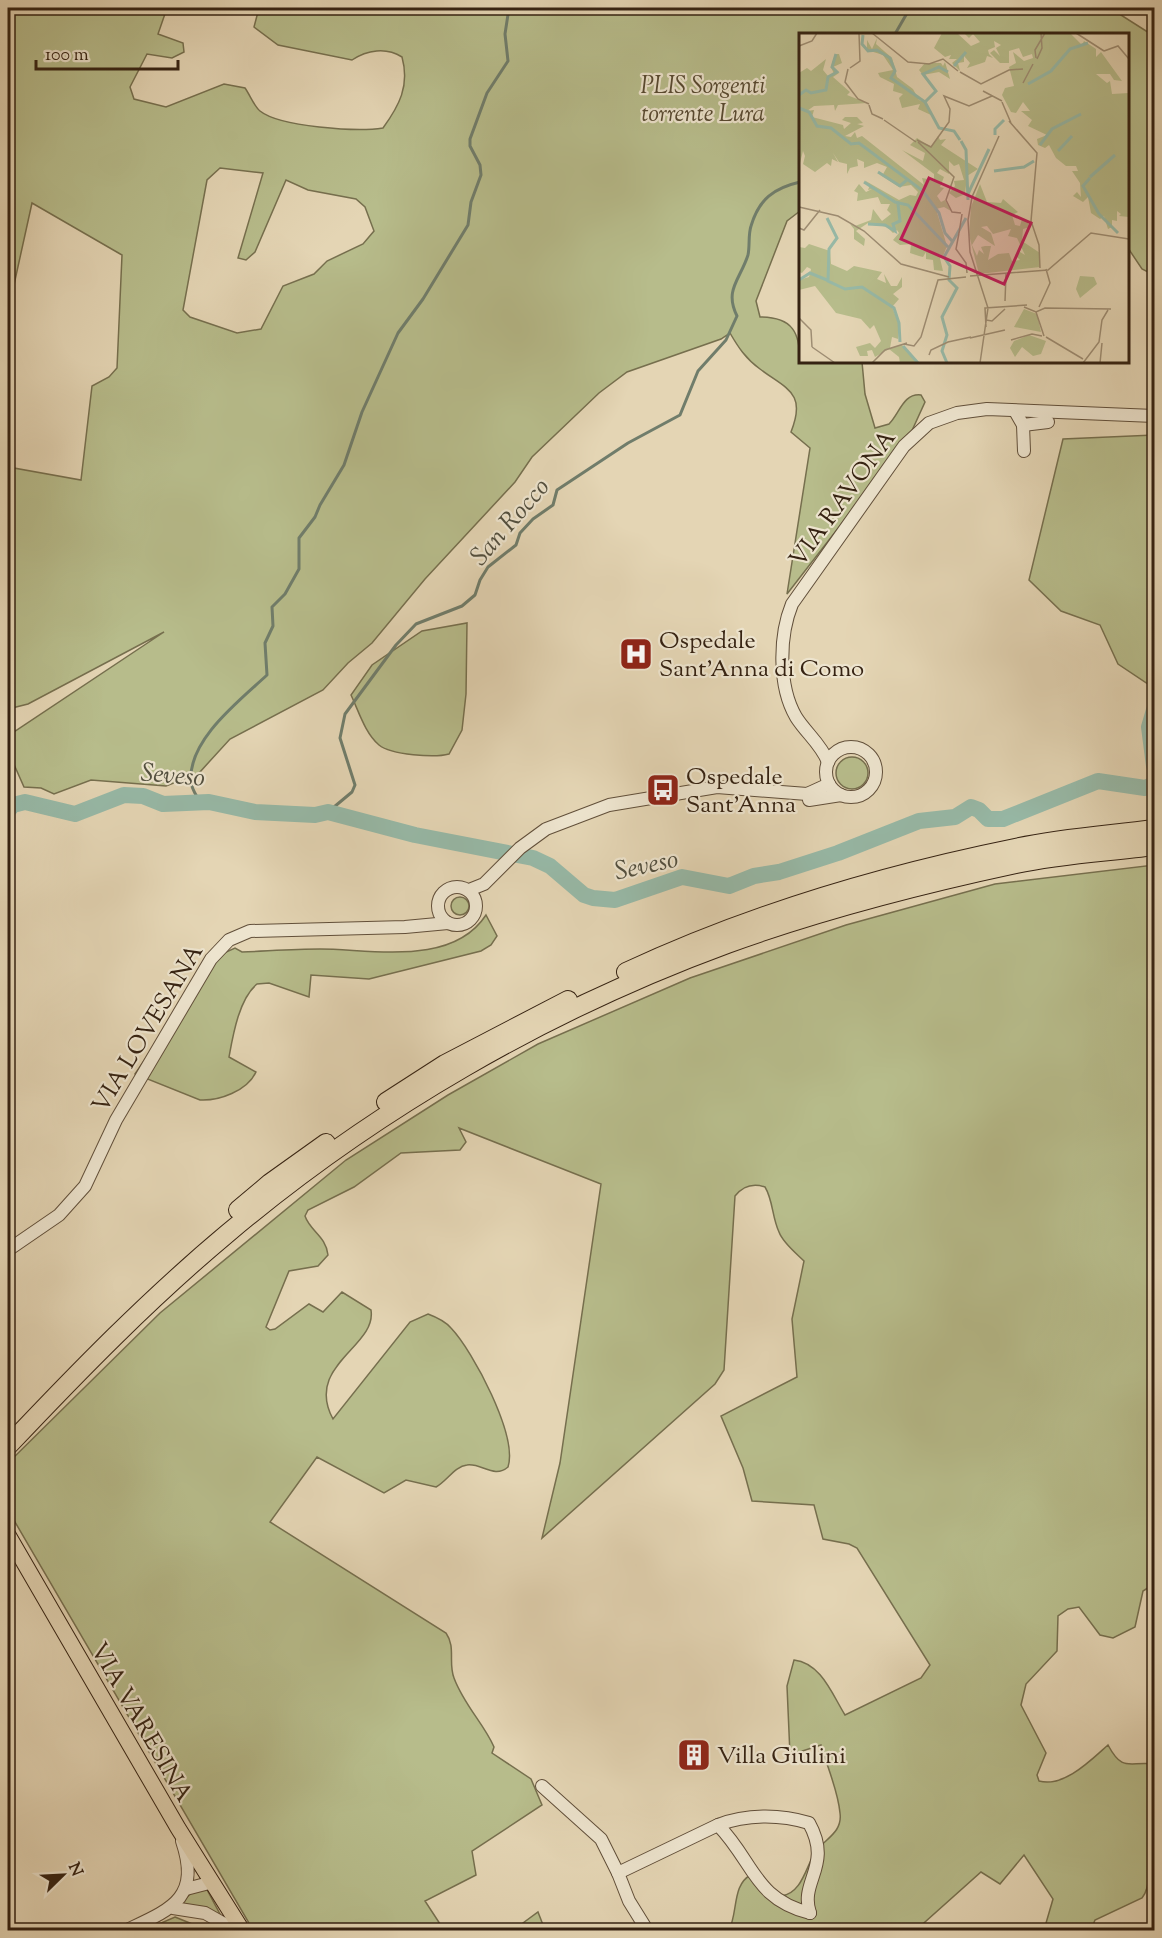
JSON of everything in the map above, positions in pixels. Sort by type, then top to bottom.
[{"type":"highway","points":[[8,1429],[124,1310],[270,1183],[365,1116],[445,1064],[539,1013],[652,960],[769,914],[897,877],[1016,848],[1155,829]]},
{"type":"highway","points":[[8,1446],[129,1321],[231,1231],[378,1122],[508,1044],[670,966],[727,944],[846,905],[1019,863],[1155,846]]},
{"type":"main road","name":"VIA VARESINA","points":[[8,1535],[178,1828],[242,1930]]},
{"type":"street","name":"VIA RAVONA","points":[[828,762],[820,745],[795,715],[787,694],[784,643],[792,603],[909,439],[929,423],[957,413],[987,409],[1155,416]]},
{"type":"street","points":[[1016,411],[1023,425],[1024,451]]},
{"type":"street","points":[[1023,425],[1048,422]]},
{"type":"street","points":[[820,745],[841,750]]},
{"type":"street","points":[[851,747],[866,752],[872,757],[877,773],[872,788],[865,794],[849,798],[841,795],[829,784],[826,777],[828,762],[841,750],[851,747]]},
{"type":"street","points":[[469,891],[484,884],[520,848],[546,829],[609,805],[703,788],[731,787],[807,795],[829,784]]},
{"type":"street","points":[[604,808],[611,810],[717,793],[797,801],[841,795]]},
{"type":"street","points":[[477,904],[498,870]]},
{"type":"street","points":[[414,925],[430,916],[442,894],[450,888],[461,887],[469,891],[477,904],[477,911],[470,922],[458,926],[448,923],[441,916],[438,904]]},
{"type":"street","name":"VIA LOVESANA","points":[[10,1249],[59,1215],[85,1186],[116,1120],[220,946],[250,931],[448,923]]},
{"type":"street","points":[[543,1786],[601,1839],[629,1900],[647,1930]]},
{"type":"street","points":[[618,1873],[718,1825],[758,1817],[789,1817],[809,1823],[818,1840],[819,1858],[806,1903],[810,1913],[789,1908],[765,1891],[718,1825]]},
{"type":"street","points":[[127,1930],[173,1908],[186,1889],[188,1860],[178,1828]]},
{"type":"street","points":[[186,1889],[213,1882]]},
{"type":"street","points":[[173,1908],[205,1913],[236,1930]]},
{"type":"green space","name":"PLIS Sorgenti torrente Lura","points":[[8,8],[167,8],[158,34],[183,43],[184,52],[172,58],[147,54],[130,87],[134,99],[166,107],[224,84],[245,88],[260,111],[284,121],[319,127],[356,129],[383,128],[389,120],[404,86],[402,57],[390,52],[377,51],[352,60],[278,45],[254,27],[259,8],[1110,8],[1154,36],[1154,275],[1142,269],[1129,250],[1129,33],[799,33],[799,212],[787,221],[756,301],[760,317],[780,320],[792,329],[799,348],[799,363],[862,363],[865,394],[875,428],[889,424],[910,397],[921,395],[925,402],[909,437],[787,594],[810,448],[791,432],[797,408],[791,393],[751,361],[739,348],[730,333],[721,339],[627,372],[599,393],[532,457],[515,482],[425,579],[372,643],[348,663],[323,690],[230,739],[199,773],[166,786],[91,780],[54,794],[41,788],[24,787],[8,751],[8,736],[164,632],[28,704],[8,709],[8,467],[81,480],[92,386],[109,377],[117,368],[122,255],[32,203],[8,312]],"holes":[[[220,168],[263,173],[238,258],[246,260],[255,252],[286,180],[308,190],[356,199],[365,207],[374,231],[363,244],[327,261],[314,274],[283,286],[261,329],[237,333],[190,317],[183,310],[207,180]]]},
{"type":"green space","points":[[1154,435],[1154,688],[1118,664],[1100,625],[1061,611],[1029,580],[1063,439]]},
{"type":"green space","points":[[467,623],[466,694],[462,730],[449,754],[413,755],[393,751],[379,745],[366,728],[351,695],[372,665],[422,631]]},
{"type":"green space","points":[[852,757],[863,762],[868,773],[863,784],[852,789],[841,784],[836,773],[841,762]]},
{"type":"green space","points":[[1154,865],[1154,1584],[1143,1591],[1135,1627],[1113,1638],[1100,1635],[1079,1607],[1068,1609],[1058,1616],[1057,1651],[1026,1684],[1021,1705],[1046,1753],[1037,1775],[1039,1781],[1048,1782],[1067,1777],[1108,1745],[1113,1754],[1123,1763],[1154,1764],[1154,1856],[1150,1866],[1147,1889],[1142,1898],[1095,1920],[1091,1930],[1044,1930],[1053,1899],[1024,1855],[1000,1884],[981,1872],[916,1930],[848,1930],[834,1924],[821,1930],[729,1930],[738,1892],[745,1879],[751,1875],[781,1896],[793,1891],[802,1880],[814,1854],[835,1832],[840,1820],[837,1796],[821,1745],[790,1755],[787,1686],[794,1660],[803,1662],[819,1673],[845,1715],[921,1678],[930,1665],[857,1548],[849,1544],[823,1539],[814,1505],[752,1501],[743,1468],[721,1416],[797,1377],[792,1319],[804,1261],[781,1236],[765,1187],[748,1186],[741,1190],[735,1196],[724,1370],[715,1384],[542,1538],[560,1463],[601,1184],[459,1128],[466,1142],[460,1150],[401,1153],[354,1187],[308,1210],[305,1216],[307,1221],[321,1238],[328,1255],[318,1266],[289,1271],[266,1327],[270,1330],[275,1329],[309,1304],[323,1312],[342,1292],[371,1310],[370,1323],[364,1335],[343,1358],[328,1384],[327,1400],[333,1419],[410,1322],[428,1314],[440,1320],[449,1326],[460,1339],[492,1394],[506,1435],[509,1453],[508,1467],[493,1471],[467,1465],[459,1468],[436,1487],[406,1480],[384,1493],[317,1457],[270,1522],[446,1633],[451,1644],[454,1678],[463,1697],[490,1739],[494,1747],[492,1753],[531,1779],[542,1805],[472,1851],[476,1875],[425,1901],[444,1930],[253,1930],[8,1510],[8,1463],[160,1313],[346,1160],[448,1095],[538,1044],[690,978],[846,925],[995,884]]},
{"type":"green space","points":[[460,897],[466,900],[469,906],[466,912],[460,915],[454,912],[451,906],[454,900]]},
{"type":"green space","points":[[486,915],[497,936],[491,945],[481,951],[369,979],[311,975],[309,997],[269,983],[257,984],[241,1008],[229,1057],[256,1072],[246,1085],[224,1097],[200,1100],[135,1074],[215,957],[235,948],[242,952],[320,949],[386,952],[432,949],[453,942],[471,931]]},
{"type":"green space","points":[[205,1886],[221,1916],[201,1907],[178,1905],[197,1888]]},
{"type":"green space","points":[[538,1912],[545,1930],[519,1930],[523,1923]]},
{"type":"green space","points":[[175,1917],[207,1930],[145,1930]]},
{"type":"waterway","points":[[200,802],[191,781],[192,766],[198,751],[217,722],[267,675],[265,643],[273,626],[272,607],[285,594],[299,569],[299,538],[315,517],[344,465],[362,412],[398,333],[423,299],[468,225],[471,202],[481,175],[480,165],[470,146],[470,139],[487,93],[508,61],[505,34],[509,8]]},
{"type":"waterway","name":"San Rocco","points":[[896,33],[910,8]]},
{"type":"waterway","name":"San Rocco","points":[[328,812],[352,792],[355,785],[340,738],[345,714],[396,645],[416,624],[462,606],[475,595],[488,567],[516,545],[520,533],[533,519],[553,505],[557,490],[628,443],[680,415],[698,371],[726,340],[737,316],[733,307],[733,292],[748,255],[750,229],[758,209],[775,191],[799,182]]},
{"type":"waterway","name":"Seveso","points":[[1154,710],[1149,727],[1154,766]]},
{"type":"waterway","name":"Seveso","points":[[1150,740],[1154,739]]},
{"type":"waterway","name":"Seveso","points":[[8,811],[13,805],[25,802],[75,814],[124,795],[143,796],[163,804],[209,802],[255,812],[315,815],[328,812],[415,835],[533,858],[550,866],[584,895],[615,900],[682,877],[729,886],[754,876],[779,872],[838,853],[919,821],[955,817],[971,807],[979,810],[988,819],[1003,819],[1098,781],[1145,788],[1154,784]]},
{"type":"place","name":"Ospedale Sant'Anna di Como","points":[[636,654]]},
{"type":"place","name":"Ospedale Sant'Anna","points":[[663,790]]},
{"type":"place","name":"Villa Giulini","points":[[694,1755]]}]
